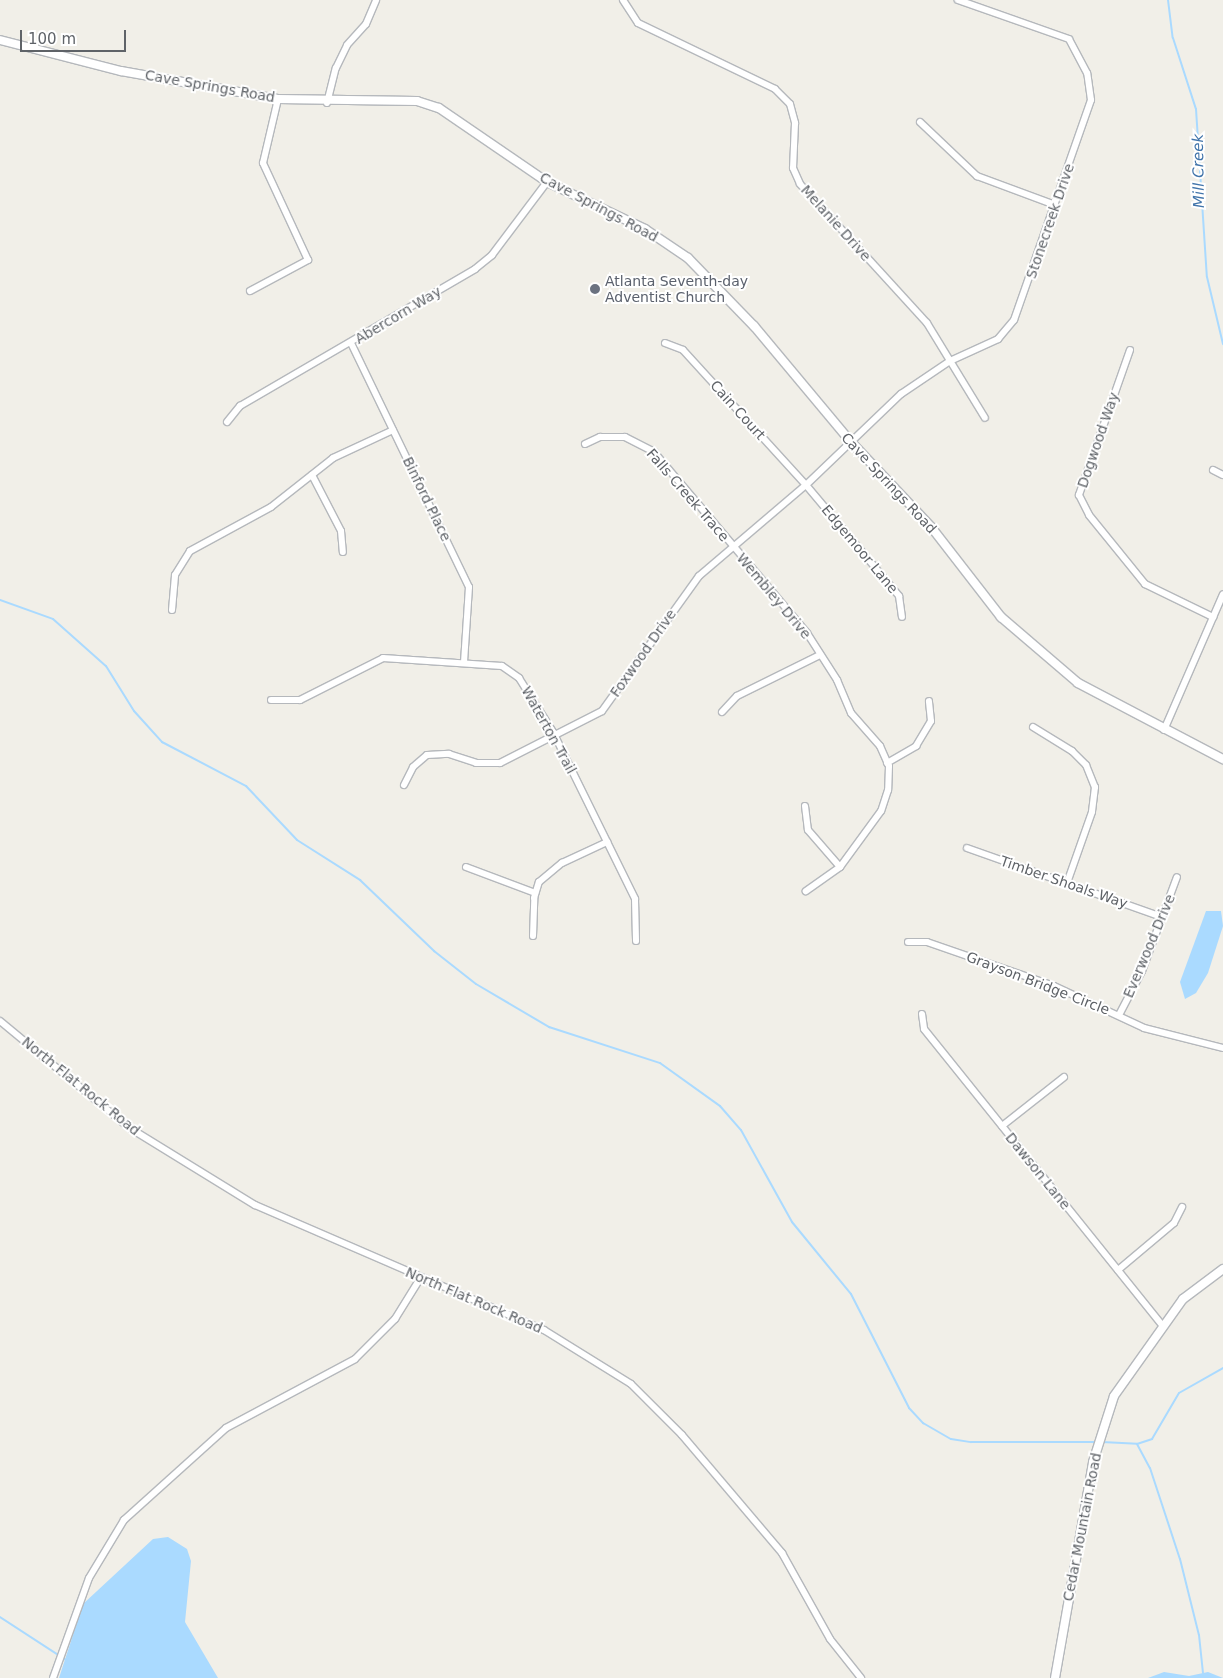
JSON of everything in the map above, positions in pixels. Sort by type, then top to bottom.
[{"type":"street","points":[[327,103],[336,68],[347,45],[366,24],[376,0]]},
{"type":"street","name":"Melanie Drive","points":[[623,0],[638,23],[775,89],[790,104],[795,123],[793,168],[800,184],[927,323],[985,418]]},
{"type":"street","name":"Stonecreek Drive","points":[[852,443],[901,394],[950,361],[998,339],[1014,320],[1091,100],[1087,72],[1069,39],[958,0]]},
{"type":"street","name":"Cave Springs Road","points":[[0,40],[121,70],[278,99],[327,103],[417,101],[439,108],[547,182],[645,229],[688,258],[754,326],[852,443],[932,528],[1001,617],[1078,684],[1223,759]]},
{"type":"street","points":[[250,291],[308,260],[263,163],[278,99]]},
{"type":"street","points":[[920,122],[977,176],[1055,205]]},
{"type":"street","name":"Abercorn Way","points":[[227,422],[240,406],[475,269],[492,255],[547,182]]},
{"type":"street","name":"Binford Place","points":[[351,343],[469,587],[464,663]]},
{"type":"street","name":"Cain Court","points":[[665,343],[683,350],[806,485]]},
{"type":"street","name":"Dogwood Way","points":[[1130,350],[1079,495],[1089,515],[1145,584],[1213,617]]},
{"type":"street","points":[[172,610],[175,574],[190,551],[271,507],[333,458],[393,430]]},
{"type":"street","name":"Falls Creek Trace","points":[[585,444],[606,437],[638,441],[654,452],[734,548]]},
{"type":"street","name":"Foxwood Drive","points":[[404,785],[413,767],[427,755],[449,754],[476,763],[500,762],[553,732],[602,711],[699,576],[734,548],[852,443]]},
{"type":"street","points":[[1213,470],[1223,474]]},
{"type":"street","points":[[312,475],[341,531],[343,552]]},
{"type":"street","name":"Edgemoor Lane","points":[[806,485],[900,596],[902,617]]},
{"type":"street","name":"Wembley Drive","points":[[734,548],[820,655],[851,713],[880,746],[887,762],[888,790],[881,811],[840,867],[806,891]]},
{"type":"street","points":[[1164,730],[1223,594]]},
{"type":"street","points":[[722,712],[737,696],[820,655]]},
{"type":"street","name":"Waterton Trail","points":[[271,700],[300,700],[383,658],[502,666],[519,678],[553,732],[607,842],[635,900],[636,941]]},
{"type":"street","points":[[887,762],[916,746],[931,721],[930,701]]},
{"type":"street","points":[[1033,727],[1072,751],[1086,765],[1095,787],[1092,812],[1067,884]]},
{"type":"street","points":[[805,806],[808,830],[840,867]]},
{"type":"street","points":[[533,936],[535,893],[539,882],[562,863],[607,842]]},
{"type":"street","name":"Timber Shoals Way","points":[[967,848],[1162,917]]},
{"type":"street","points":[[466,867],[535,893]]},
{"type":"street","name":"Everwood Drive","points":[[1119,1015],[1162,917],[1177,877]]},
{"type":"street","name":"Grayson Bridge Circle","points":[[908,942],[927,942],[1054,986],[1174,1038],[1223,1048]]},
{"type":"street","name":"Dawson Lane","points":[[922,1014],[924,1029],[1162,1325]]},
{"type":"street","name":"North Flat Rock Road","points":[[0,1021],[128,1126],[215,1182],[307,1230],[421,1277],[564,1340],[638,1390],[782,1553],[830,1639],[861,1678]]},
{"type":"street","points":[[1002,1126],[1064,1077]]},
{"type":"street","points":[[1118,1270],[1174,1223],[1182,1207]]},
{"type":"street","name":"Cedar Mountain Road","points":[[1055,1678],[1093,1462],[1114,1396],[1162,1325],[1183,1299],[1223,1268]]},
{"type":"street","points":[[53,1678],[89,1578],[124,1520],[226,1428],[355,1359],[395,1320],[421,1277]]},
{"type":"water","points":[[1206,911],[1221,911],[1223,926],[1208,973],[1196,993],[1185,999],[1180,982]]},
{"type":"water","points":[[168,1537],[187,1549],[191,1561],[185,1622],[218,1678],[59,1678],[83,1604],[153,1539]]},
{"type":"water","points":[[1164,1672],[1189,1676],[1208,1672],[1223,1678],[1148,1678]]},
{"type":"waterway","name":"Mill Creek","points":[[1168,0],[1173,38],[1196,109],[1207,277],[1223,344]]},
{"type":"waterway","points":[[0,600],[53,619],[106,666],[134,711],[162,742],[246,786],[297,840],[360,880],[434,951],[476,984],[549,1027],[660,1063],[720,1106],[741,1130],[792,1222],[851,1294],[909,1408],[923,1423],[951,1439],[971,1442],[1097,1442]]},
{"type":"waterway","points":[[1137,1444],[1152,1439],[1179,1393],[1223,1368]]},
{"type":"waterway","points":[[1102,1442],[1137,1444],[1150,1468],[1180,1559],[1199,1635],[1203,1673]]},
{"type":"waterway","points":[[0,1617],[66,1660]]},
{"type":"place","name":"Atlanta Seventh-day Adventist Church","points":[[595,289]]}]
